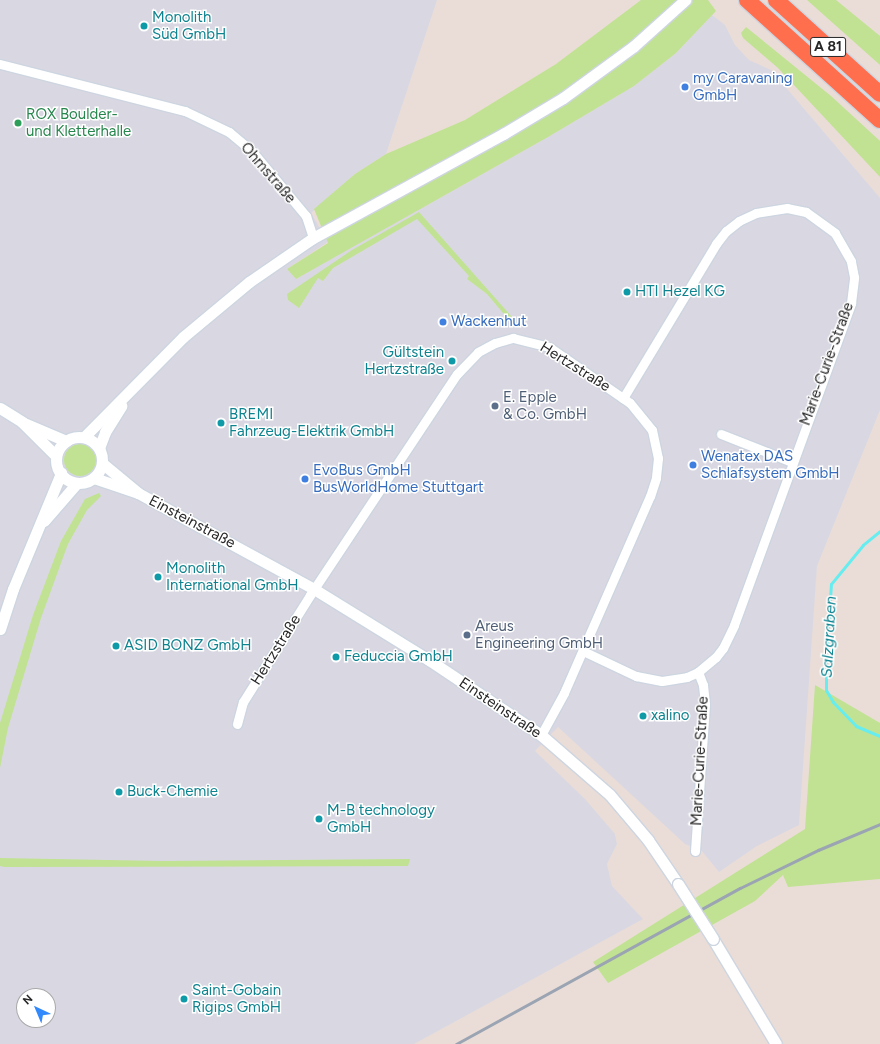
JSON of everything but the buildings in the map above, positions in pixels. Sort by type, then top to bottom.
[{"type":"highway","name":"A 81","points":[[747,0],[880,120]]},
{"type":"highway","name":"A 81","points":[[776,0],[880,94]]},
{"type":"street","points":[[84,437],[198,324],[249,282],[314,238],[503,134],[563,98],[634,46],[684,0]]},
{"type":"street","name":"Ohmstraße","points":[[0,64],[185,111],[223,129],[257,157],[306,216],[314,238]]},
{"type":"street","name":"Marie-Curie-Straße","points":[[583,651],[650,680],[675,679],[698,672],[716,657],[728,640],[851,303],[854,277],[851,261],[835,233],[806,212],[787,208],[771,209],[739,221],[726,231],[623,398]]},
{"type":"street","name":"Hertzstraße","points":[[237,724],[243,702],[314,589],[458,374],[478,352],[506,339],[537,342],[558,353],[623,398],[637,409],[652,430],[657,448],[658,467],[650,496],[583,651],[541,735]]},
{"type":"street","points":[[41,525],[77,483],[94,478],[102,463],[99,448],[105,432],[126,397]]},
{"type":"street","points":[[0,408],[22,422],[66,441]]},
{"type":"street","points":[[0,629],[13,589],[41,525],[44,511],[61,474],[56,456],[22,422]]},
{"type":"street","points":[[721,434],[792,462]]},
{"type":"street","points":[[56,456],[66,441],[74,437],[84,437],[99,448]]},
{"type":"street","name":"Einsteinstraße","points":[[102,463],[138,493]]},
{"type":"street","points":[[61,474],[77,483]]},
{"type":"street","name":"Einsteinstraße","points":[[94,478],[138,493],[314,589],[429,660],[541,735],[610,795],[648,840],[678,884],[776,1044]]},
{"type":"street","name":"Marie-Curie-Straße","points":[[695,852],[705,704],[703,685],[698,672]]},
{"type":"shaded area","points":[[0,0],[437,0],[386,154],[355,174],[311,213],[328,242],[287,269],[296,279],[548,137],[634,86],[676,53],[712,15],[725,25],[735,45],[749,60],[771,70],[880,198],[880,410],[817,566],[799,825],[757,846],[719,872],[701,850],[685,844],[558,727],[535,751],[585,799],[615,834],[617,844],[607,864],[612,886],[643,919],[414,1044],[0,1044]]},
{"type":"green space","points":[[641,0],[708,0],[716,11],[676,53],[634,86],[548,137],[296,279],[287,269],[328,243],[314,209],[355,174],[386,154],[465,120],[556,64]]},
{"type":"green space","points":[[807,0],[836,0],[880,36],[880,65]]},
{"type":"green space","points":[[746,27],[831,96],[880,141],[880,177],[778,68],[743,38],[741,33]]},
{"type":"green space","points":[[419,212],[512,317],[508,319],[487,294],[467,279],[469,276],[417,219],[333,268],[323,281],[318,278],[299,308],[288,300],[287,294],[352,250]]},
{"type":"green space","points":[[77,444],[83,444],[93,451],[96,460],[95,466],[89,473],[83,476],[77,476],[67,469],[64,463],[64,457],[71,447]]},
{"type":"green space","points":[[99,493],[101,496],[87,510],[68,544],[41,618],[8,728],[0,768],[0,723],[33,615],[61,541],[85,499]]},
{"type":"green space","points":[[815,685],[880,723],[880,879],[788,887],[783,875],[755,901],[608,983],[593,962],[805,829]]},
{"type":"green space","points":[[0,858],[162,861],[410,859],[408,866],[4,867],[0,866]]},
{"type":"waterway","name":"Salzgraben","points":[[880,531],[863,545],[831,584],[826,653],[826,690],[833,702],[856,726],[880,736]]},
{"type":"railway","points":[[456,1044],[740,888],[818,850],[880,824]]},
{"type":"place","name":"Monolith Süd GmbH","points":[[144,26]]},
{"type":"place","name":"my Caravaning GmbH","points":[[685,87]]},
{"type":"place","name":"ROX Boulder- und Kletterhalle","points":[[18,123]]},
{"type":"place","name":"HTI Hezel KG","points":[[627,292]]},
{"type":"place","name":"Wackenhut","points":[[443,322]]},
{"type":"place","name":"Gültstein Hertzstraße","points":[[452,361]]},
{"type":"place","name":"E. Epple & Co. GmbH","points":[[495,406]]},
{"type":"place","name":"BREMI Fahrzeug-Elektrik GmbH","points":[[221,423]]},
{"type":"place","name":"Wenatex DAS Schlafsystem GmbH","points":[[693,465]]},
{"type":"place","name":"EvoBus GmbH BusWorldHome Stuttgart","points":[[305,479]]},
{"type":"place","name":"Monolith International GmbH","points":[[158,577]]},
{"type":"place","name":"Areus Engineering GmbH","points":[[467,635]]},
{"type":"place","name":"ASID BONZ GmbH","points":[[116,646]]},
{"type":"place","name":"Feduccia GmbH","points":[[336,657]]},
{"type":"place","name":"xalino","points":[[643,716]]},
{"type":"place","name":"Buck-Chemie","points":[[119,792]]},
{"type":"place","name":"M-B technology GmbH","points":[[319,819]]},
{"type":"place","name":"Saint-Gobain Rigips GmbH","points":[[184,999]]}]
